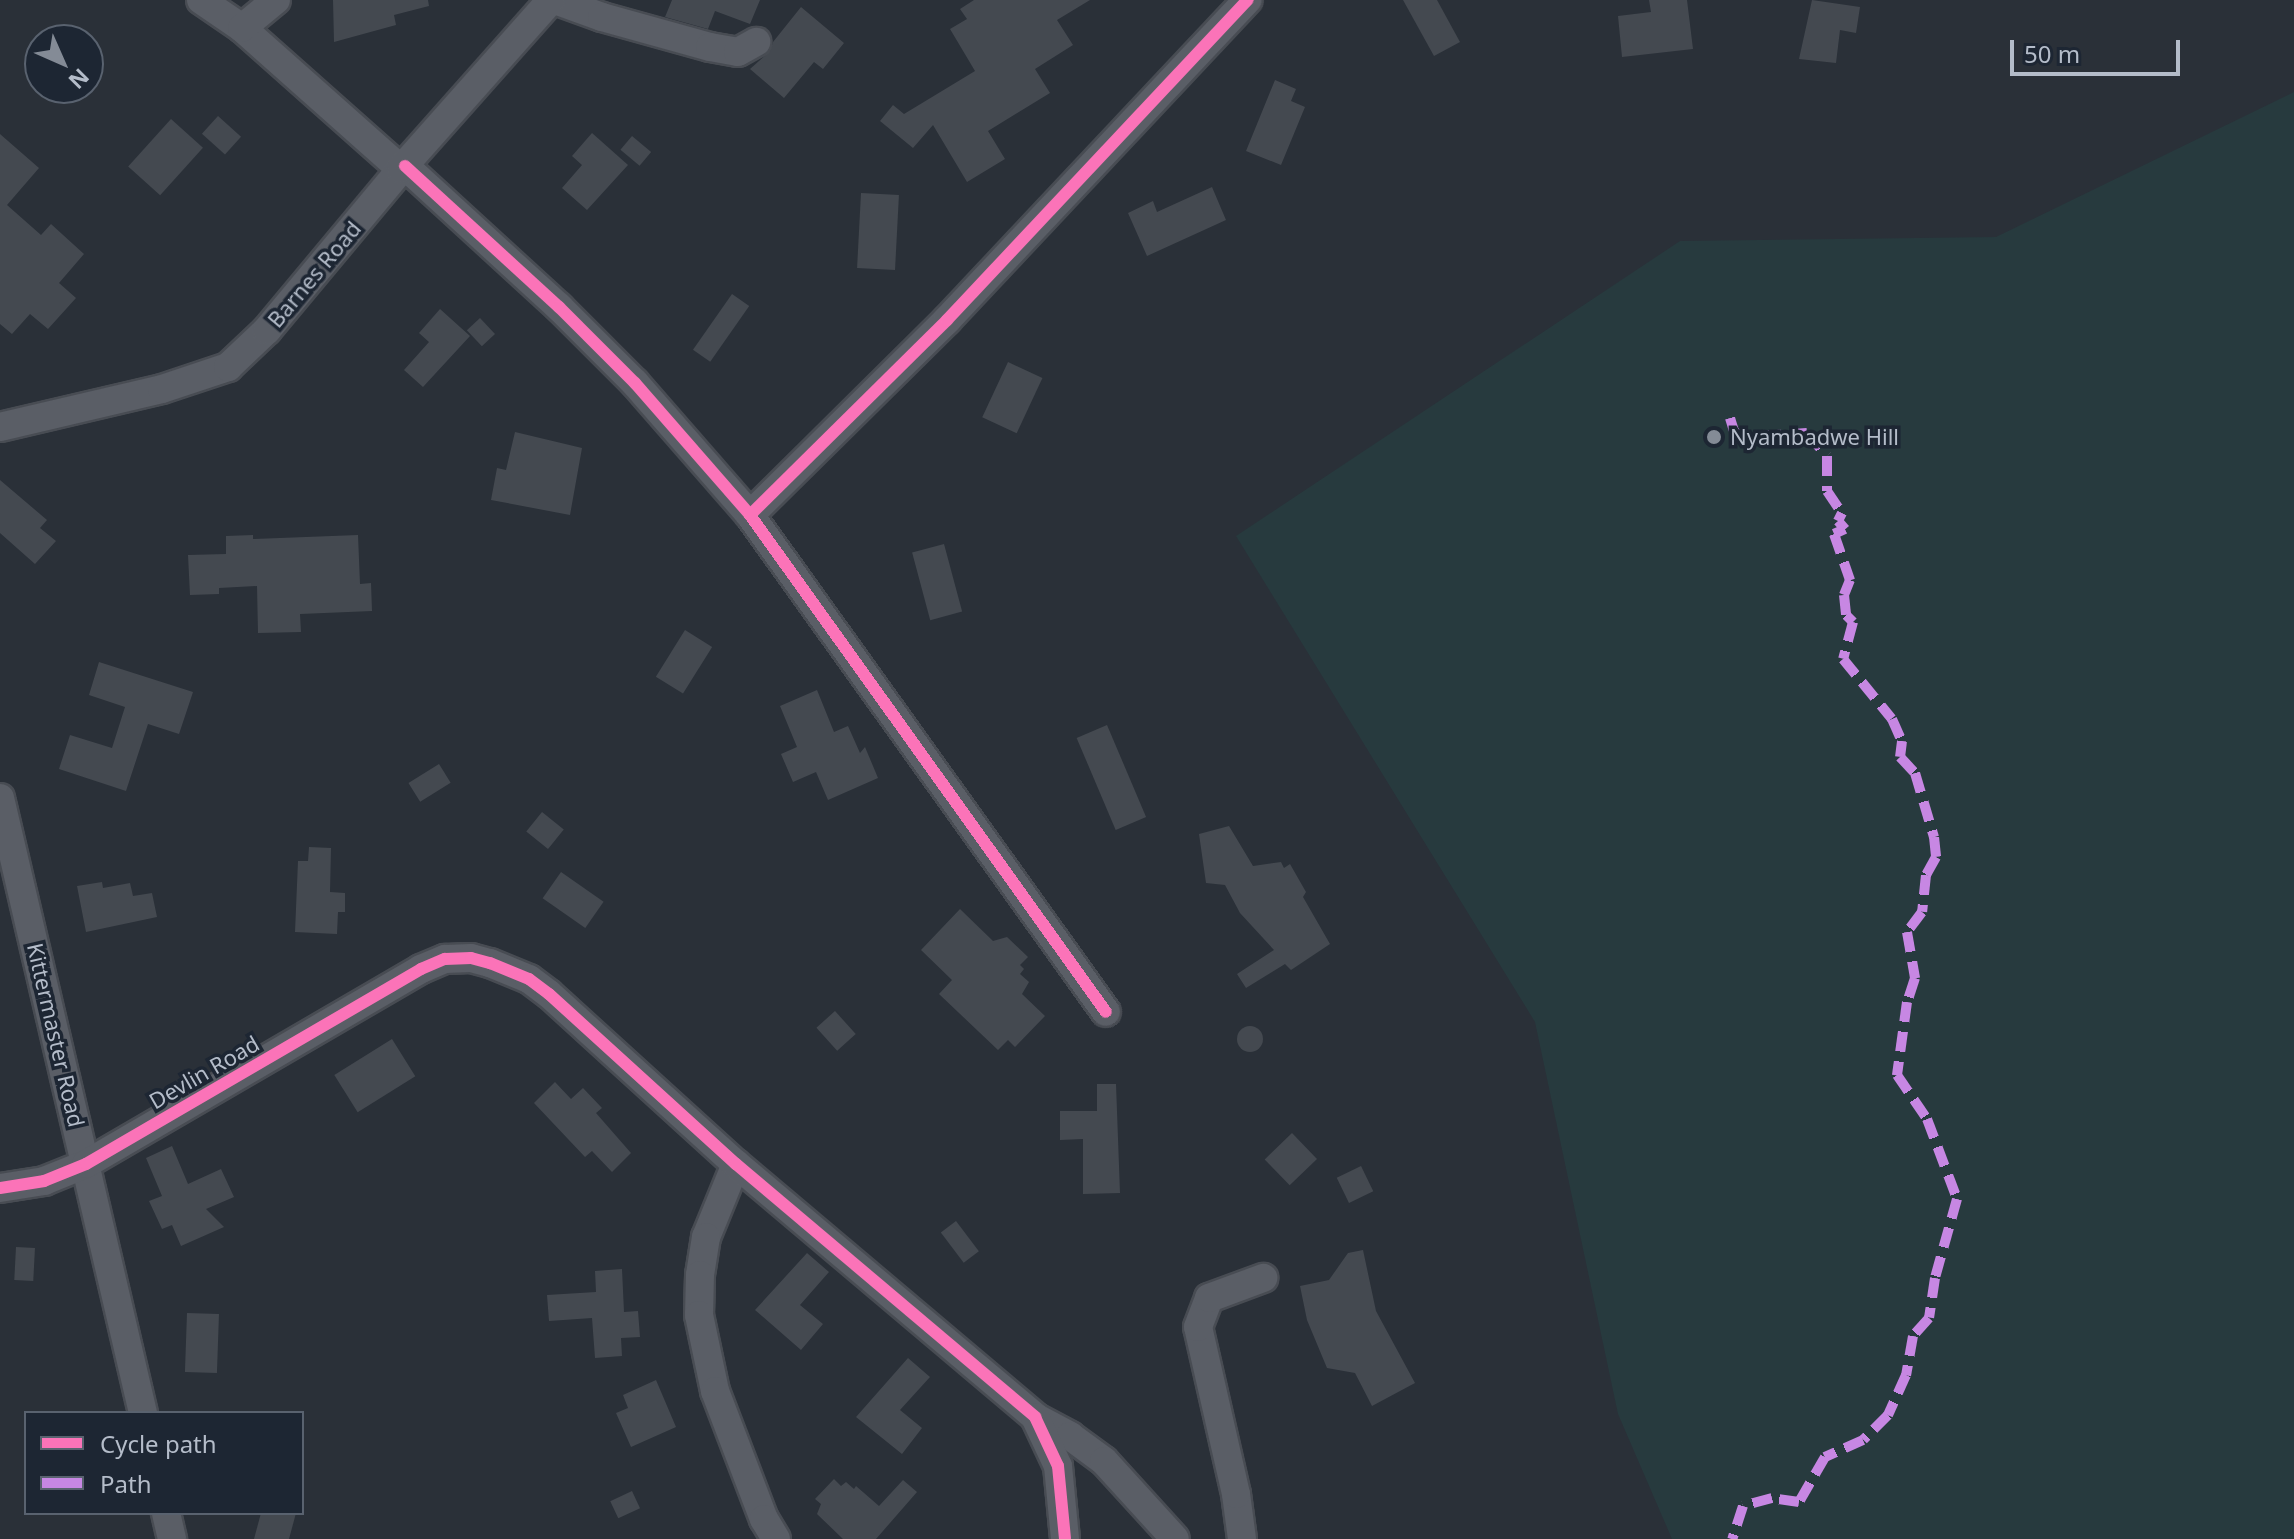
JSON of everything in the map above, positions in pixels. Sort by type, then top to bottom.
[{"type":"street","points":[[201,0],[242,28],[403,167],[559,307],[635,383],[750,515],[1106,1012]]},
{"type":"street","points":[[242,28],[276,0]]},
{"type":"street","points":[[553,0],[710,47],[738,52],[756,42]]},
{"type":"street","name":"Barnes Road","points":[[0,427],[162,389],[228,367],[267,330],[403,167],[553,0]]},
{"type":"street","points":[[750,515],[947,320],[1248,0]]},
{"type":"street","name":"Kittermaster Road","points":[[0,798],[143,1411]]},
{"type":"street","name":"Devlin Road","points":[[0,1188],[44,1181],[86,1164],[421,969],[445,959],[471,958],[529,979],[736,1164],[1035,1417]]},
{"type":"street","points":[[736,1164],[706,1237],[700,1275],[699,1315],[715,1391],[764,1519],[776,1539]]},
{"type":"street","points":[[1242,1539],[1236,1494],[1198,1327],[1209,1298],[1233,1286],[1263,1278]]},
{"type":"street","points":[[1035,1417],[1058,1466],[1065,1539]]},
{"type":"street","points":[[1035,1417],[1070,1436],[1104,1461],[1175,1539]]},
{"type":"street","points":[[166,1515],[172,1539]]},
{"type":"green space","points":[[2294,92],[2294,1539],[1672,1539],[1618,1414],[1535,1022],[1236,536],[1680,241],[1996,237]]},
{"type":"building","points":[[333,0],[428,0],[429,6],[394,15],[396,25],[334,42]]},
{"type":"building","points":[[672,0],[760,0],[750,24],[715,11],[708,29],[665,17]]},
{"type":"building","points":[[974,0],[1090,0],[1057,20],[1073,45],[1035,69],[1050,93],[988,131],[1005,159],[967,182],[933,125],[913,148],[880,121],[893,105],[904,114],[975,71],[950,29],[967,19],[960,9]]},
{"type":"building","points":[[1403,0],[1437,0],[1460,42],[1434,56]]},
{"type":"building","points":[[1649,0],[1687,0],[1693,49],[1622,57],[1618,16],[1651,12]]},
{"type":"building","points":[[1812,0],[1860,7],[1856,33],[1840,30],[1836,63],[1799,59]]},
{"type":"building","points":[[801,7],[844,43],[823,69],[814,62],[784,98],[750,69],[770,51],[773,42]]},
{"type":"building","points":[[1275,80],[1296,89],[1291,101],[1305,107],[1281,165],[1246,151]]},
{"type":"building","points":[[218,116],[241,137],[225,155],[202,134]]},
{"type":"building","points":[[171,119],[203,148],[160,195],[128,167]]},
{"type":"building","points":[[592,133],[628,165],[587,210],[562,188],[582,165],[572,156]]},
{"type":"building","points":[[0,134],[39,168],[7,205],[41,235],[51,224],[84,254],[59,283],[76,298],[48,329],[30,314],[12,334],[0,324]]},
{"type":"building","points":[[632,136],[651,152],[640,166],[620,150]]},
{"type":"building","points":[[1212,187],[1226,220],[1147,256],[1128,213],[1153,201],[1157,212]]},
{"type":"building","points":[[861,193],[899,195],[895,270],[857,268]]},
{"type":"building","points":[[732,294],[749,306],[710,362],[693,350]]},
{"type":"building","points":[[440,309],[470,336],[423,387],[404,370],[429,342],[419,333]]},
{"type":"building","points":[[480,318],[495,334],[482,346],[467,330]]},
{"type":"building","points":[[1008,362],[1042,378],[1017,433],[982,417]]},
{"type":"building","points":[[515,432],[582,448],[570,515],[491,500],[497,468],[506,470]]},
{"type":"building","points":[[0,480],[47,520],[40,528],[56,541],[35,564],[0,533]]},
{"type":"building","points":[[253,535],[253,539],[358,535],[360,584],[371,583],[372,611],[300,614],[301,632],[258,633],[257,586],[219,588],[219,594],[190,595],[188,555],[226,554],[226,536]]},
{"type":"building","points":[[944,544],[962,612],[930,620],[912,553]]},
{"type":"building","points":[[685,630],[712,647],[683,694],[656,677]]},
{"type":"building","points":[[99,662],[193,692],[179,734],[148,724],[126,791],[59,769],[70,735],[112,748],[125,707],[89,695]]},
{"type":"building","points":[[817,690],[834,732],[848,726],[860,753],[865,747],[878,778],[828,800],[816,772],[793,782],[781,754],[797,747],[780,706]]},
{"type":"building","points":[[1107,725],[1146,817],[1116,830],[1077,738]]},
{"type":"building","points":[[439,764],[451,783],[420,802],[408,783]]},
{"type":"building","points":[[542,812],[564,830],[548,849],[526,831]]},
{"type":"building","points":[[1229,826],[1253,866],[1281,862],[1284,868],[1290,864],[1306,892],[1303,897],[1330,944],[1291,970],[1285,964],[1246,988],[1237,974],[1274,950],[1240,913],[1225,885],[1206,883],[1199,834]]},
{"type":"building","points":[[309,847],[331,848],[330,892],[345,893],[345,912],[338,912],[337,934],[295,932],[298,861],[308,861]]},
{"type":"building","points":[[561,872],[604,902],[585,928],[543,898]]},
{"type":"building","points":[[102,882],[103,888],[130,883],[133,896],[152,893],[157,917],[86,932],[77,886]]},
{"type":"building","points":[[960,909],[993,941],[1007,937],[1028,957],[1020,965],[1024,969],[1020,974],[1029,982],[1022,994],[1045,1016],[1015,1047],[1008,1040],[998,1050],[939,994],[952,980],[921,950]]},
{"type":"building","points":[[835,1011],[856,1034],[837,1051],[816,1028]]},
{"type":"building","points":[[1250,1026],[1259,1030],[1263,1039],[1259,1048],[1250,1052],[1241,1048],[1237,1039],[1241,1030]]},
{"type":"building","points":[[392,1039],[415,1076],[358,1112],[334,1075]]},
{"type":"building","points":[[555,1082],[571,1099],[583,1088],[602,1108],[596,1113],[631,1153],[612,1172],[592,1151],[585,1157],[534,1103]]},
{"type":"building","points":[[1097,1084],[1116,1084],[1120,1193],[1083,1194],[1083,1139],[1060,1140],[1060,1111],[1097,1111]]},
{"type":"building","points":[[1292,1133],[1317,1159],[1290,1185],[1265,1159]]},
{"type":"building","points":[[172,1146],[188,1184],[221,1169],[234,1197],[206,1209],[224,1227],[181,1246],[172,1225],[162,1229],[149,1201],[162,1196],[146,1158]]},
{"type":"building","points":[[1361,1166],[1373,1191],[1349,1203],[1337,1178]]},
{"type":"building","points":[[956,1221],[979,1251],[964,1263],[941,1232]]},
{"type":"building","points":[[16,1247],[35,1248],[33,1281],[14,1280]]},
{"type":"building","points":[[1363,1250],[1376,1311],[1415,1383],[1372,1406],[1355,1373],[1327,1368],[1307,1320],[1300,1286],[1329,1280],[1348,1253]]},
{"type":"building","points":[[807,1253],[829,1272],[800,1305],[823,1324],[801,1350],[755,1310]]},
{"type":"building","points":[[622,1269],[624,1312],[638,1311],[640,1337],[621,1338],[622,1356],[595,1358],[592,1318],[549,1321],[547,1295],[596,1292],[595,1271]]},
{"type":"building","points":[[187,1313],[219,1314],[217,1373],[185,1372]]},
{"type":"building","points":[[908,1358],[930,1377],[900,1410],[922,1428],[902,1454],[856,1417]]},
{"type":"building","points":[[656,1380],[676,1427],[631,1447],[616,1413],[628,1408],[623,1395]]},
{"type":"building","points":[[834,1479],[841,1486],[846,1482],[854,1489],[856,1486],[879,1506],[903,1480],[917,1492],[876,1539],[843,1539],[817,1514],[821,1504],[815,1499]]},
{"type":"building","points":[[632,1491],[640,1508],[618,1518],[610,1501]]},
{"type":"building","points":[[260,1515],[295,1515],[289,1539],[254,1539]]},
{"type":"marked path","points":[[1730,418],[1734,431],[1746,442],[1761,436],[1807,433],[1827,456],[1827,491],[1842,513],[1838,521],[1845,529],[1834,534],[1850,580],[1844,595],[1846,615],[1853,622],[1843,659],[1892,719],[1902,741],[1900,757],[1915,773],[1934,837],[1936,857],[1926,875],[1922,912],[1907,932],[1915,978],[1907,1002],[1897,1075],[1927,1119],[1957,1199],[1935,1278],[1929,1318],[1913,1336],[1906,1375],[1888,1415],[1863,1440],[1825,1457],[1799,1502],[1772,1498],[1743,1506],[1732,1539]]},
{"type":"cycle path","points":[[750,515],[947,320],[1248,0]]},
{"type":"cycle path","points":[[405,166],[559,307],[635,383],[750,515],[1106,1012]]},
{"type":"cycle path","points":[[0,1188],[44,1181],[86,1164],[421,969],[445,959],[471,958],[490,963],[529,979],[549,994],[736,1164],[1035,1417],[1058,1466],[1065,1539]]},
{"type":"place","name":"Nyambadwe Hill","points":[[1714,437]]}]
